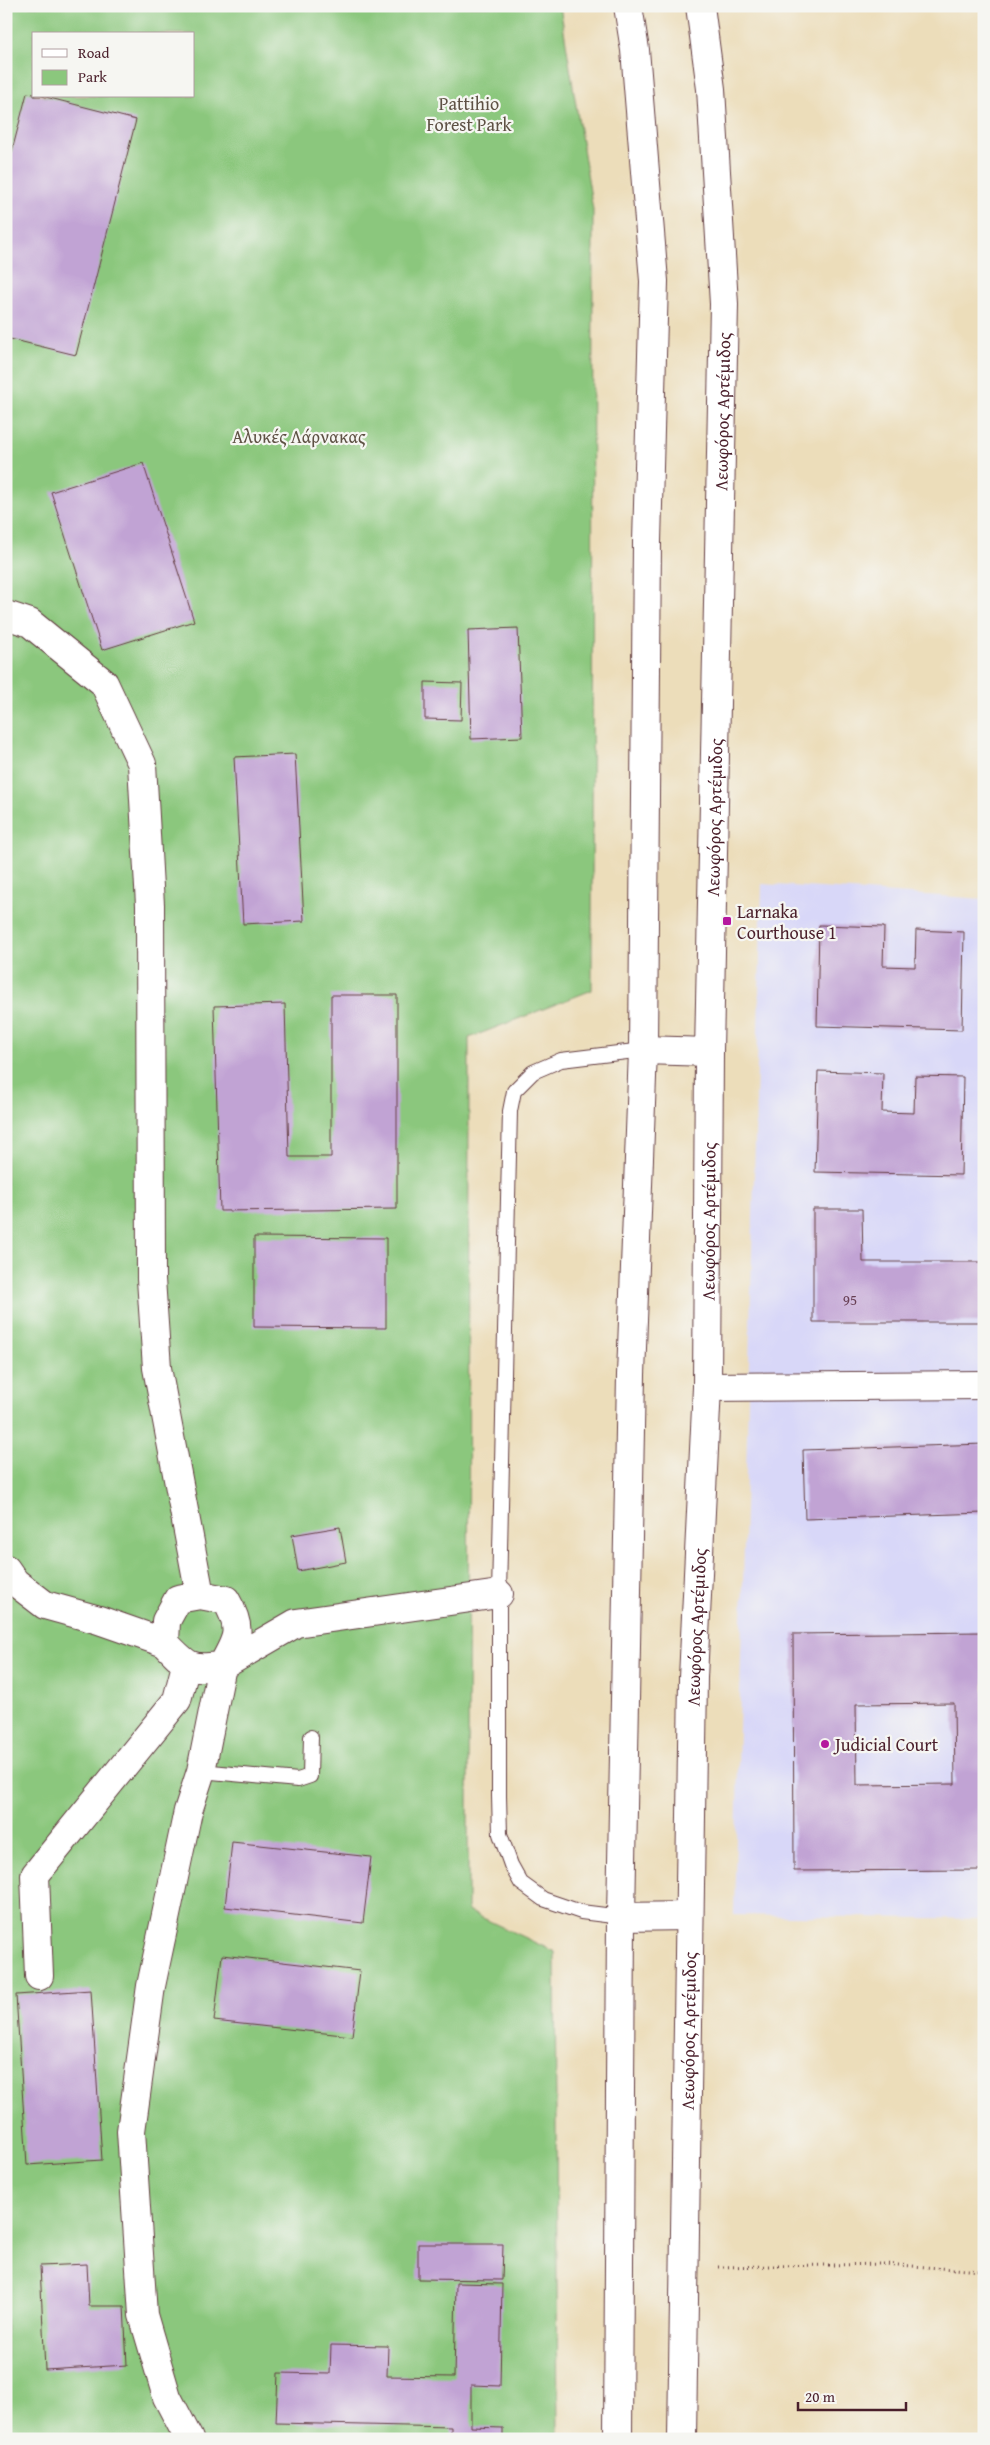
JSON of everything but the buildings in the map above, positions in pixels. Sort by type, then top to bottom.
[{"type":"main road","points":[[618,2439],[621,1917],[631,1384],[643,1050],[647,542],[654,281],[635,50],[628,6]]},
{"type":"main road","name":"Λεωφόρος Αρτέμιδος","points":[[682,2439],[686,2268],[693,1678],[707,1387],[709,1052],[724,304],[711,89],[700,6]]},
{"type":"main road","points":[[6,615],[30,623],[104,683],[142,764],[150,905],[151,1279],[156,1368],[200,1594]]},
{"type":"main road","points":[[643,1050],[709,1052]]},
{"type":"main road","points":[[707,1387],[984,1385]]},
{"type":"main road","points":[[6,1569],[15,1582],[45,1605],[98,1620],[165,1644],[186,1665],[204,1669],[222,1666],[296,1623],[500,1594]]},
{"type":"main road","points":[[165,1644],[166,1621],[178,1599],[200,1594],[226,1600],[237,1618],[236,1643],[222,1666],[201,1771],[188,1811],[151,1986],[131,2131],[143,2315],[167,2397],[189,2439]]},
{"type":"main road","points":[[40,1976],[35,1875],[177,1700],[186,1665]]},
{"type":"main road","points":[[621,1917],[689,1916]]},
{"type":"lane","points":[[621,1917],[581,1912],[543,1899],[521,1883],[511,1865],[500,1834],[498,1796],[500,1594],[510,1111],[514,1091],[533,1072],[560,1060],[643,1050]]},
{"type":"lane","points":[[201,1771],[298,1780],[310,1776],[311,1737]]},
{"type":"path","points":[[686,2268],[884,2264],[982,2271]]},
{"type":"shaded area","points":[[762,884],[984,899],[984,1919],[734,1915]]},
{"type":"green space","name":"Αλυκές Λάρνακας","points":[[6,6],[560,6],[593,210],[592,990],[469,1038],[468,1911],[555,1952],[558,2439],[6,2439]]},
{"type":"place","name":"Larnaka Courthouse 1","points":[[727,921]]},
{"type":"place","name":"Judicial Court","points":[[825,1744]]},
{"type":"park label","name":"Pattihio Forest Park","points":[[469,113]]}]
